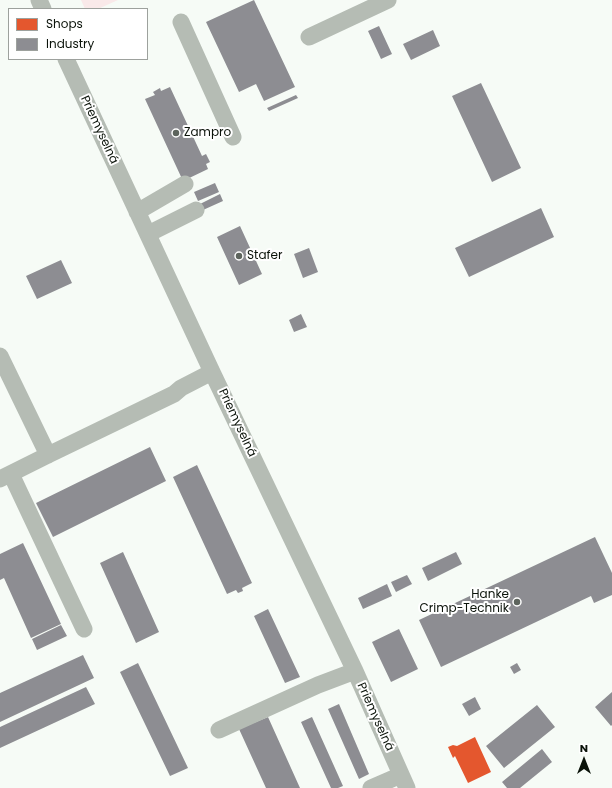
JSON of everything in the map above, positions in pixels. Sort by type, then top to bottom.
[{"type":"lane","points":[[309,37],[388,0]]},
{"type":"lane","points":[[181,22],[232,137]]},
{"type":"lane","name":"Priemyselná","points":[[66,60],[212,372],[355,671],[404,782]]},
{"type":"lane","points":[[137,212],[185,184]]},
{"type":"lane","points":[[148,234],[196,210]]},
{"type":"lane","points":[[0,356],[48,454]]},
{"type":"lane","points":[[84,629],[6,477],[48,454],[174,394],[181,388],[212,372]]},
{"type":"lane","points":[[219,730],[318,685],[355,671]]},
{"type":"lane","points":[[371,788],[404,782]]},
{"type":"shaded area","points":[[81,0],[118,0],[100,8],[85,8]]},
{"type":"building: Shops","points":[[475,737],[491,772],[468,783],[455,756],[453,758],[448,747],[453,745],[457,746]]},
{"type":"building: Industry","points":[[254,0],[295,87],[264,101],[256,84],[239,92],[206,22]]},
{"type":"building: Industry","points":[[379,26],[392,54],[381,59],[368,31]]},
{"type":"building: Industry","points":[[433,30],[440,46],[411,60],[403,44]]},
{"type":"building: Industry","points":[[481,83],[521,168],[492,182],[452,96]]},
{"type":"building: Industry","name":"Zampro","points":[[170,87],[202,156],[206,154],[210,162],[206,164],[208,169],[183,181],[145,99],[155,95],[153,92],[160,88],[161,91]]},
{"type":"building: Industry","points":[[296,95],[298,98],[269,111],[267,108]]},
{"type":"building: Industry","points":[[215,183],[219,192],[198,201],[194,192]]},
{"type":"building: Industry","points":[[220,194],[223,201],[203,210],[200,204]]},
{"type":"building: Industry","points":[[541,208],[554,237],[469,277],[455,248]]},
{"type":"building: Industry","name":"Stafer","points":[[240,226],[262,274],[239,285],[217,237]]},
{"type":"building: Industry","points":[[309,248],[318,272],[303,278],[294,254]]},
{"type":"building: Industry","points":[[61,260],[72,283],[37,299],[26,276]]},
{"type":"building: Industry","points":[[301,314],[307,327],[294,332],[289,320]]},
{"type":"building: Industry","points":[[150,447],[166,481],[53,537],[36,503]]},
{"type":"building: Industry","points":[[197,465],[252,583],[242,588],[243,591],[238,593],[236,590],[227,594],[173,477]]},
{"type":"building: Industry","points":[[595,537],[612,573],[612,595],[594,603],[591,596],[441,667],[419,620]]},
{"type":"building: Industry","points":[[23,543],[61,624],[31,638],[4,578],[0,580],[0,554]]},
{"type":"building: Industry","points":[[123,552],[159,632],[136,643],[100,563]]},
{"type":"building: Industry","points":[[456,552],[462,564],[428,581],[422,568]]},
{"type":"building: Industry","points":[[407,575],[412,584],[396,592],[391,582]]},
{"type":"building: Industry","points":[[387,584],[392,596],[363,609],[358,598]]},
{"type":"building: Industry","points":[[268,609],[300,677],[285,683],[254,616]]},
{"type":"building: Industry","points":[[61,625],[67,636],[37,650],[32,639]]},
{"type":"building: Industry","points":[[399,629],[418,669],[391,682],[372,642]]},
{"type":"building: Industry","points":[[83,655],[94,678],[0,722],[0,693]]},
{"type":"building: Industry","points":[[138,663],[188,768],[170,776],[120,672]]},
{"type":"building: Industry","points":[[517,663],[521,670],[514,674],[510,667]]},
{"type":"building: Industry","points":[[86,687],[95,704],[0,748],[0,727]]},
{"type":"building: Industry","points":[[612,692],[612,725],[611,726],[595,707]]},
{"type":"building: Industry","points":[[475,697],[481,709],[469,716],[462,704]]},
{"type":"building: Industry","points":[[339,704],[369,774],[359,779],[328,709]]},
{"type":"building: Industry","points":[[537,705],[555,727],[504,768],[486,746]]},
{"type":"building: Industry","points":[[268,717],[300,788],[266,788],[239,729]]},
{"type":"building: Industry","points":[[312,717],[343,786],[331,788],[301,722]]},
{"type":"building: Industry","points":[[542,749],[552,762],[520,788],[507,788],[502,782]]},
{"type":"place","name":"Zampro","points":[[176,133]]},
{"type":"place","name":"Stafer","points":[[239,256]]},
{"type":"place","name":"Hanke Crimp-Technik","points":[[517,602]]}]
